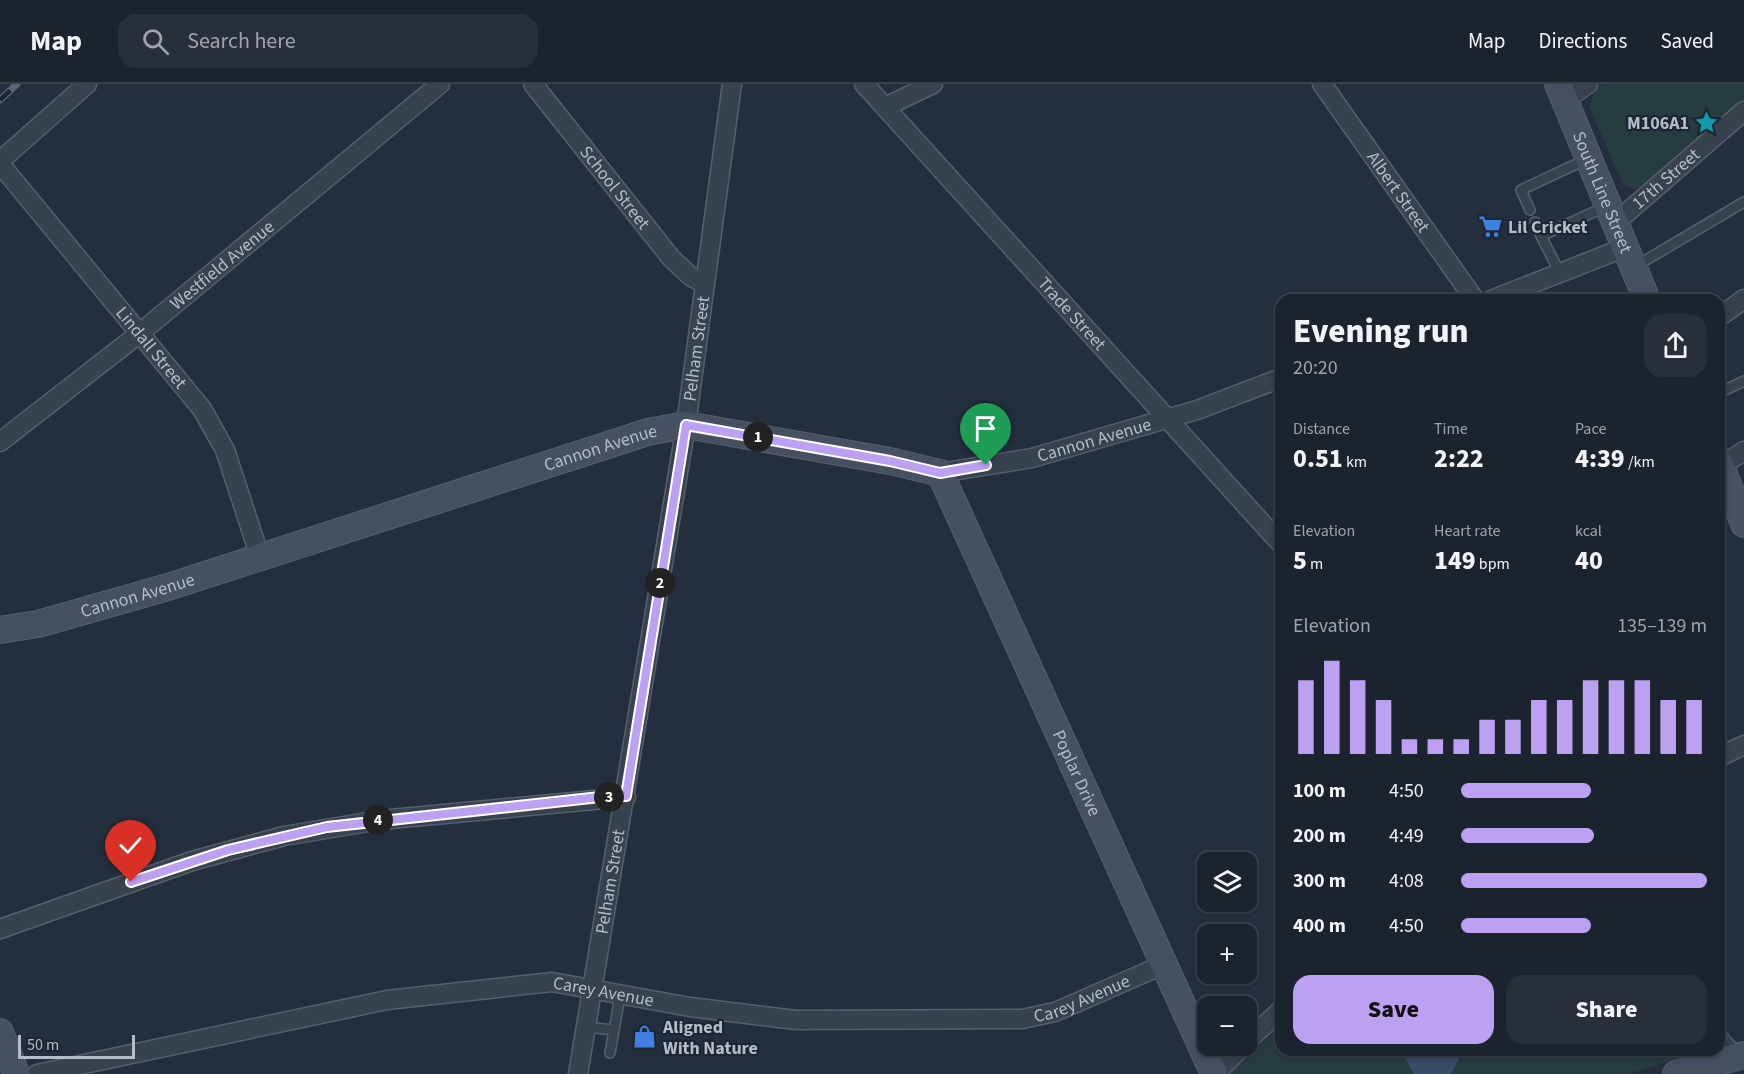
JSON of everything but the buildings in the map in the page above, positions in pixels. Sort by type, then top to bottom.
[{"type":"street","points":[[0,163],[87,84]]},
{"type":"street","name":"Westfield Avenue","points":[[0,442],[140,333],[440,84]]},
{"type":"street","name":"School Street","points":[[533,84],[671,258],[690,276],[704,284]]},
{"type":"street","name":"Pelham Street","points":[[578,1074],[686,425],[732,84]]},
{"type":"street","name":"Trade Street","points":[[864,84],[1275,537]]},
{"type":"street","points":[[885,107],[933,84]]},
{"type":"street","name":"Albert Street","points":[[1322,84],[1471,294]]},
{"type":"street","points":[[1561,92],[1588,84]]},
{"type":"street","name":"South Line Street","points":[[1561,92],[1645,294]]},
{"type":"street","name":"17th Street","points":[[1612,213],[1744,111]]},
{"type":"street","name":"Lindall Street","points":[[0,163],[202,409],[225,450],[260,556]]},
{"type":"street","points":[[1506,294],[1560,273],[1630,257]]},
{"type":"street","points":[[1725,313],[1744,299]]},
{"type":"street","name":"Cannon Avenue","points":[[0,630],[38,624],[103,605],[648,432],[686,425],[890,461],[940,473],[1032,458],[1166,419],[1275,380]]},
{"type":"street","points":[[1725,462],[1744,451]]},
{"type":"street","name":"Poplar Drive","points":[[940,473],[1214,1074]]},
{"type":"street","points":[[1725,477],[1744,524]]},
{"type":"street","points":[[1725,754],[1744,745]]},
{"type":"street","points":[[0,929],[192,861],[284,836],[380,820],[626,796]]},
{"type":"street","name":"Carey Avenue","points":[[37,1074],[387,1000],[552,982],[620,996],[720,1012],[796,1020],[1022,1019],[1055,1012],[1165,964]]},
{"type":"street","points":[[1257,1032],[1275,1015]]},
{"type":"street","points":[[0,1032],[16,1074]]},
{"type":"street","points":[[1214,1074],[1233,1056]]},
{"type":"street","points":[[1676,1074],[1726,1058]]},
{"type":"lane","points":[[1530,210],[1521,190],[1589,158]]},
{"type":"lane","points":[[1630,257],[1744,202]]},
{"type":"lane","points":[[1541,236],[1612,213]]},
{"type":"lane","points":[[1535,222],[1560,273]]},
{"type":"lane","points":[[1725,390],[1744,381]]},
{"type":"lane","points":[[610,1053],[620,996]]},
{"type":"lane","points":[[586,1027],[614,1030]]},
{"type":"green space","points":[[1603,84],[1744,84],[1744,100],[1647,184],[1634,189],[1623,184],[1589,106],[1595,90]]},
{"type":"green space","points":[[1275,1032],[1275,1056],[1687,1056],[1629,1074],[1230,1074],[1249,1056],[1257,1056],[1257,1049]]},
{"type":"water","points":[[1404,1056],[1460,1056],[1451,1074],[1414,1074]]},
{"type":"railway","points":[[0,100],[17,84]]},
{"type":"place","name":"M106A1","points":[[1707,123]]},
{"type":"place","name":"Lil Cricket","points":[[1490,227]]},
{"type":"place","name":"Aligned With Nature","points":[[645,1037]]},
{"type":"route","points":[[131,882],[228,850],[327,827],[626,796],[686,425],[890,461],[940,473],[986,465]]}]
